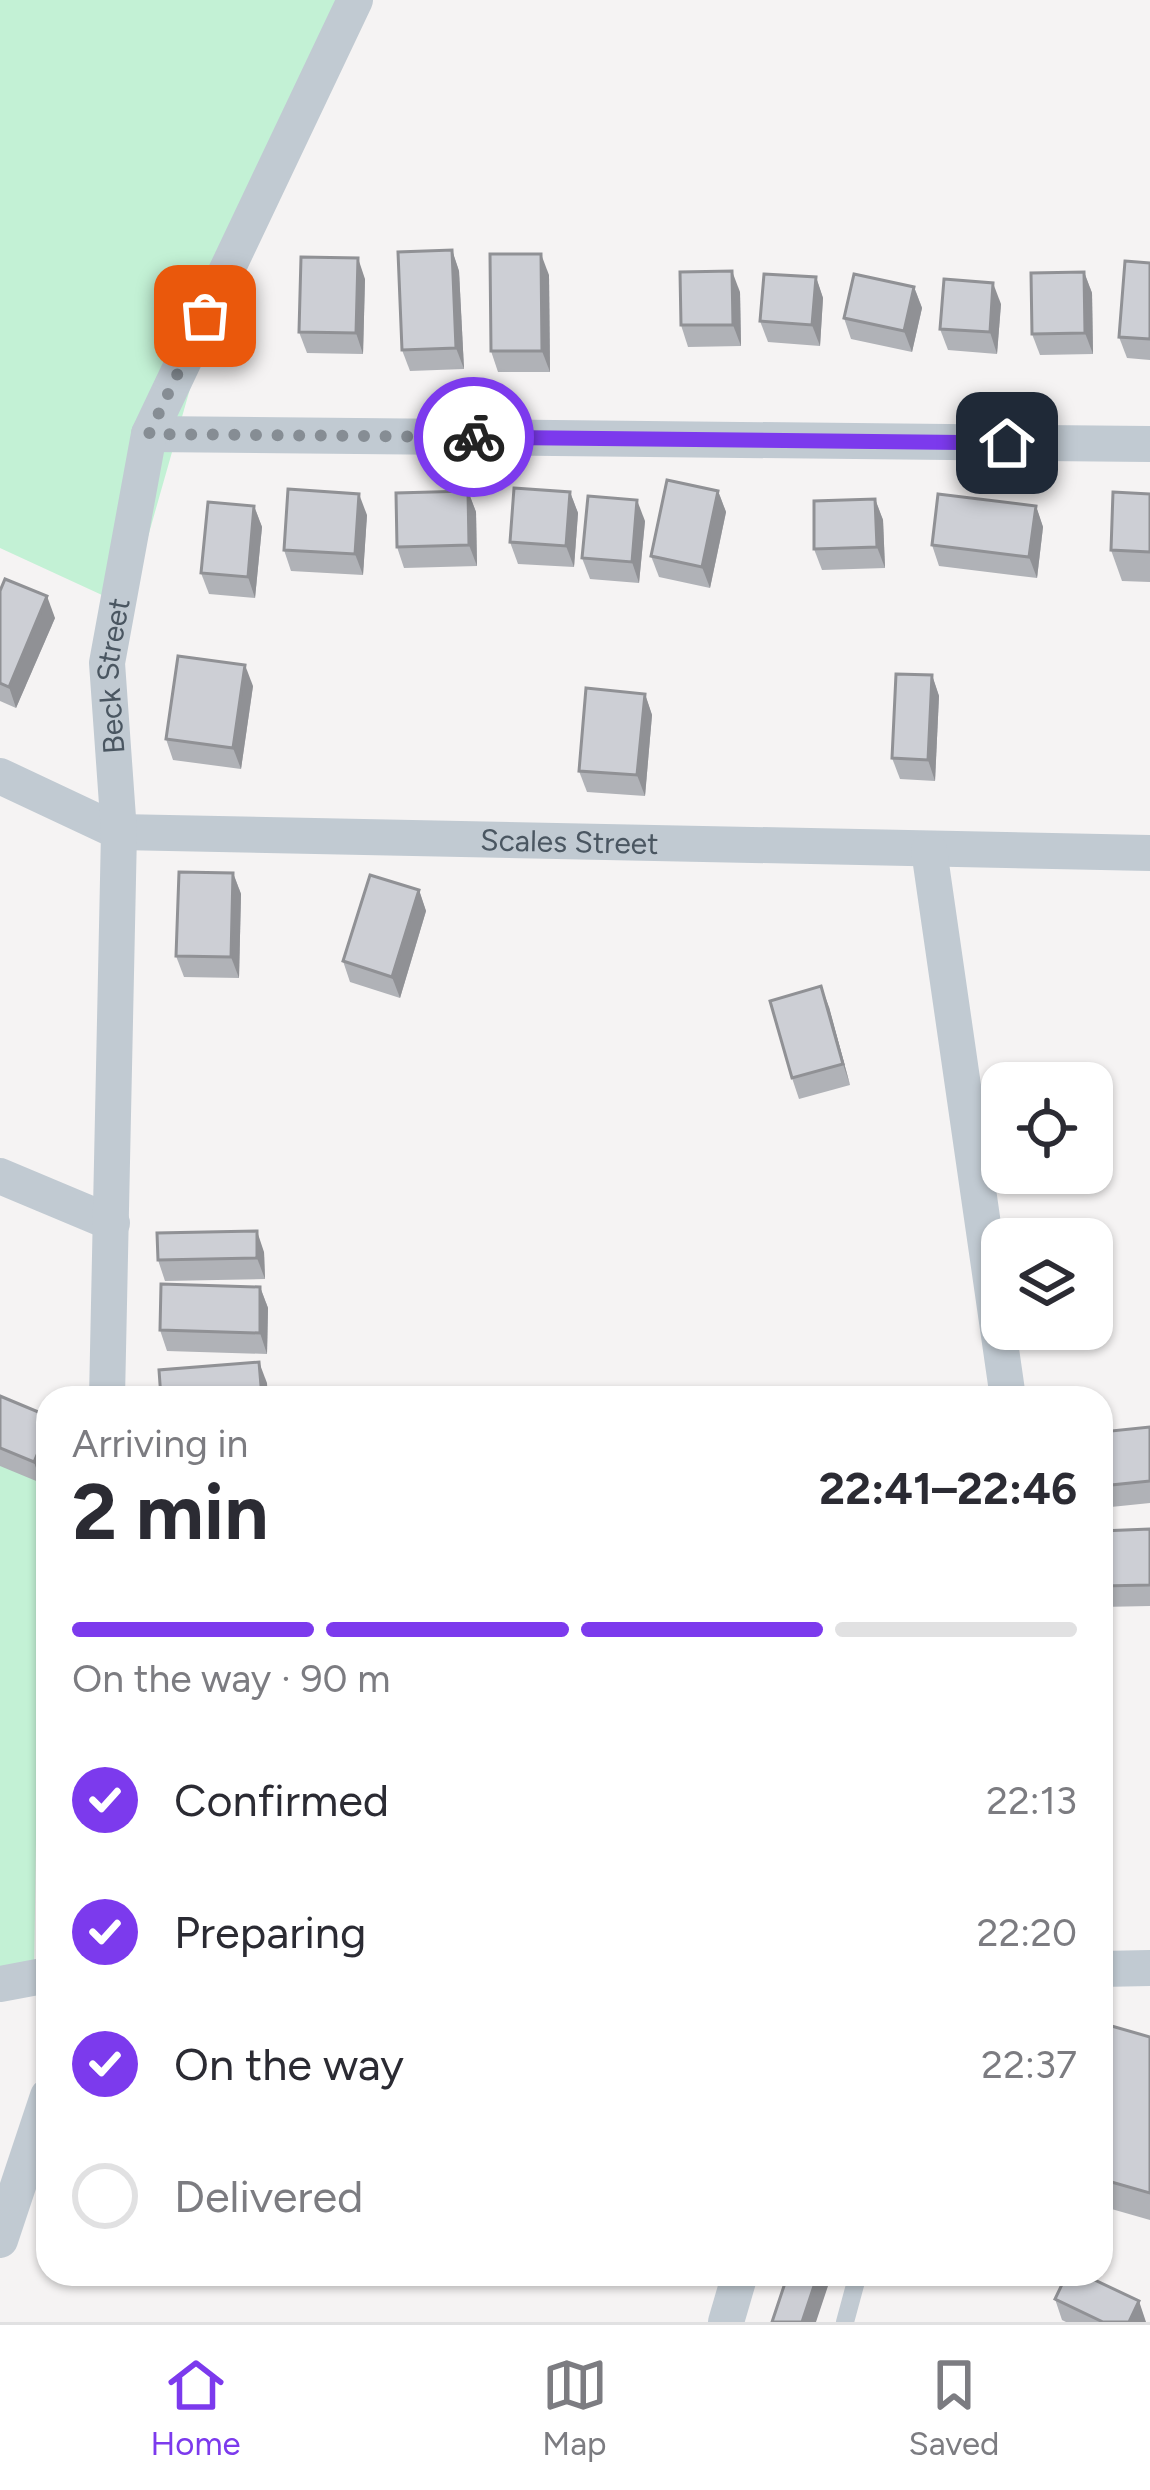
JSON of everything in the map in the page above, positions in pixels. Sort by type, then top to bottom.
[{"type":"street","name":"Beck Street","points":[[107,1386],[119,832],[107,663],[149,434],[355,0]]},
{"type":"street","points":[[149,434],[1150,444]]},
{"type":"street","name":"Scales Street","points":[[0,776],[119,832],[1150,853]]},
{"type":"street","points":[[929,850],[1006,1386]]},
{"type":"street","points":[[0,1176],[112,1223]]},
{"type":"street","points":[[1113,1969],[1150,1968]]},
{"type":"street","points":[[0,1984],[36,1977]]},
{"type":"street","points":[[0,2240],[36,2132]]},
{"type":"street","points":[[726,2322],[736,2286]]},
{"type":"lane","points":[[845,2322],[855,2286]]},
{"type":"green space","points":[[0,0],[368,0],[203,343],[128,607],[0,548]]},
{"type":"green space","points":[[0,1424],[36,1439],[36,1838],[34,1976],[0,1995]]},
{"type":"building","points":[[452,250],[456,348],[402,350],[398,252]]},
{"type":"building","points":[[490,254],[541,254],[542,351],[491,351]]},
{"type":"building","points":[[301,257],[358,258],[356,333],[299,332]]},
{"type":"building","points":[[1125,261],[1150,263],[1150,339],[1119,337]]},
{"type":"building","points":[[732,271],[733,325],[681,325],[680,272]]},
{"type":"building","points":[[1084,272],[1085,333],[1032,334],[1031,273]]},
{"type":"building","points":[[764,274],[816,277],[812,325],[760,321]]},
{"type":"building","points":[[854,274],[914,287],[904,331],[844,318]]},
{"type":"building","points":[[944,279],[993,283],[990,332],[940,329]]},
{"type":"building","points":[[667,480],[718,491],[702,567],[651,556]]},
{"type":"building","points":[[514,488],[570,492],[566,546],[510,542]]},
{"type":"building","points":[[288,489],[359,494],[355,554],[284,550]]},
{"type":"building","points":[[468,491],[469,545],[397,547],[396,493]]},
{"type":"building","points":[[1113,492],[1150,494],[1150,552],[1111,550]]},
{"type":"building","points":[[938,494],[1036,506],[1029,557],[932,545]]},
{"type":"building","points":[[588,496],[637,500],[632,562],[582,558]]},
{"type":"building","points":[[875,499],[877,547],[814,549],[814,501]]},
{"type":"building","points":[[208,502],[254,506],[248,577],[201,573]]},
{"type":"building","points":[[5,579],[47,596],[9,687],[0,683],[0,591]]},
{"type":"building","points":[[178,656],[245,665],[233,748],[166,739]]},
{"type":"building","points":[[896,674],[932,675],[928,760],[892,758]]},
{"type":"building","points":[[586,688],[645,694],[637,775],[579,771]]},
{"type":"building","points":[[179,872],[233,873],[231,957],[176,956]]},
{"type":"building","points":[[370,875],[419,890],[392,977],[343,961]]},
{"type":"building","points":[[821,986],[843,1064],[792,1078],[770,1001]]},
{"type":"building","points":[[257,1231],[257,1258],[158,1260],[157,1233]]},
{"type":"building","points":[[161,1284],[260,1287],[260,1333],[160,1330]]},
{"type":"building","points":[[259,1362],[261,1386],[160,1386],[159,1370]]},
{"type":"building","points":[[0,1396],[36,1411],[36,1457],[34,1462],[0,1448]]},
{"type":"building","points":[[1150,1427],[1150,1481],[1113,1485],[1113,1431]]},
{"type":"building","points":[[1150,1529],[1150,1585],[1113,1586],[1113,1531]]},
{"type":"building","points":[[1113,2026],[1150,2037],[1150,2193],[1113,2182]]},
{"type":"building","points":[[784,2286],[814,2286],[802,2322],[772,2322]]},
{"type":"building","points":[[1061,2286],[1107,2286],[1139,2301],[1129,2322],[1103,2322],[1055,2299]]},
{"type":"way so far","points":[[205,316],[149,434],[474,437]]},
{"type":"route","points":[[474,437],[1007,443]]}]
